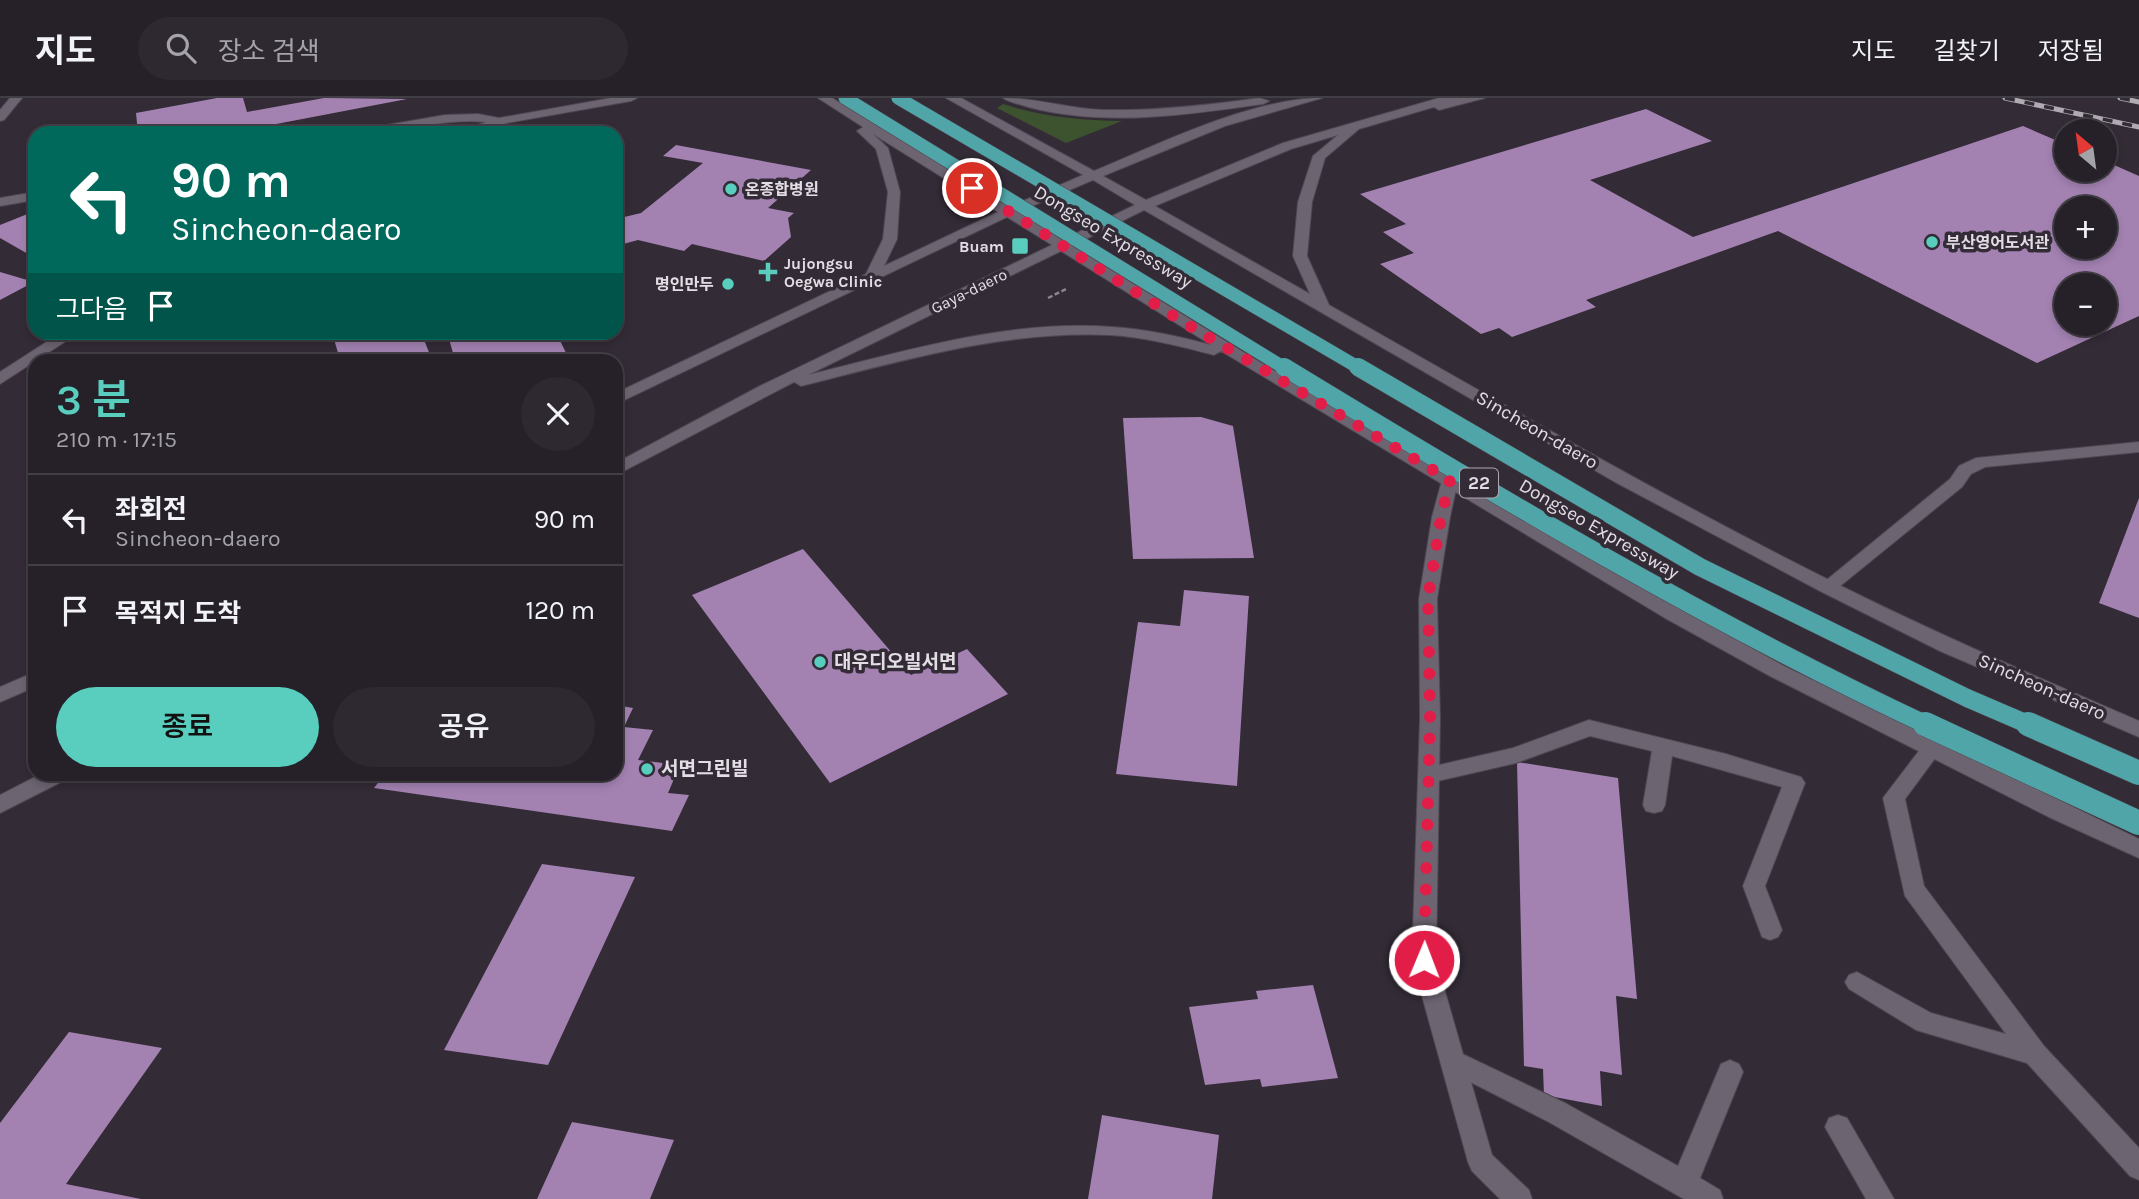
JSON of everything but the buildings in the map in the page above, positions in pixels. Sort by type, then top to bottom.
[{"type":"highway","name":"Dongseo Expressway","points":[[898,98],[1700,567],[1967,698],[2139,773]]},
{"type":"highway","name":"Dongseo Expressway","points":[[833,99],[1425,452],[1666,592],[1918,723],[2139,823]]},
{"type":"main road","points":[[0,117],[16,98]]},
{"type":"main road","points":[[485,126],[631,98]]},
{"type":"main road","name":"Sincheon-daero","points":[[952,98],[1094,176],[1621,478],[1827,587],[1947,646],[2139,729]]},
{"type":"main road","points":[[1009,98],[1024,103],[1082,110],[1148,113],[1288,98]]},
{"type":"main road","points":[[623,396],[1009,211],[1222,123],[1316,98]]},
{"type":"main road","name":"Gaya-daero","points":[[623,466],[766,389],[1145,205],[1287,146],[1452,98]]},
{"type":"main road","points":[[1323,307],[1300,257],[1305,202],[1319,156],[1355,127],[1372,120],[1479,98]]},
{"type":"main road","points":[[833,99],[1248,361],[1672,613],[1777,671],[2139,849]]},
{"type":"main road","points":[[833,99],[882,148],[894,192],[890,239],[873,275]]},
{"type":"main road","points":[[399,126],[477,116],[506,120]]},
{"type":"main road","points":[[0,202],[28,197]]},
{"type":"main road","points":[[766,389],[955,344],[1038,331],[1126,330],[1176,337],[1248,361]]},
{"type":"main road","points":[[39,354],[61,340]]},
{"type":"main road","points":[[0,379],[28,361]]},
{"type":"main road","points":[[1827,587],[1956,483],[1965,470],[1982,462],[2139,447]]},
{"type":"main road","points":[[1450,480],[1428,598],[1429,775],[1424,960],[1481,1162],[1519,1199]]},
{"type":"main road","points":[[0,695],[28,681]]},
{"type":"main road","points":[[1429,775],[1516,755],[1590,728],[1794,783],[1754,886],[1770,930]]},
{"type":"main road","points":[[1654,805],[1663,746]]},
{"type":"main road","points":[[1932,749],[1894,798],[1913,890],[2035,1054],[2139,1167]]},
{"type":"main road","points":[[0,805],[45,781]]},
{"type":"main road","points":[[1857,982],[1925,1022],[2035,1054]]},
{"type":"main road","points":[[1452,1060],[1556,1112],[1710,1199]]},
{"type":"main road","points":[[1684,1184],[1730,1072]]},
{"type":"main road","points":[[1838,1127],[1881,1199]]},
{"type":"path","points":[[1047,299],[1070,287]]},
{"type":"green space","points":[[1003,104],[1062,117],[1122,121],[1066,143],[997,108]]},
{"type":"railway","points":[[2005,98],[2139,127]]},
{"type":"railway","points":[[2120,98],[2139,102]]},
{"type":"place","name":"온종합병원","points":[[731,189]]},
{"type":"place","name":"부산영어도서관","points":[[1932,242]]},
{"type":"place","name":"Buam","points":[[1020,246]]},
{"type":"place","name":"Jujongsu Oegwa Clinic","points":[[768,272]]},
{"type":"place","name":"명인만두","points":[[728,284]]},
{"type":"place","name":"대우디오빌서면","points":[[820,662]]},
{"type":"place","name":"서면그린빌","points":[[647,769]]},
{"type":"route","points":[[972,188],[1183,322],[1450,480],[1428,598],[1430,718],[1424,960]]}]
